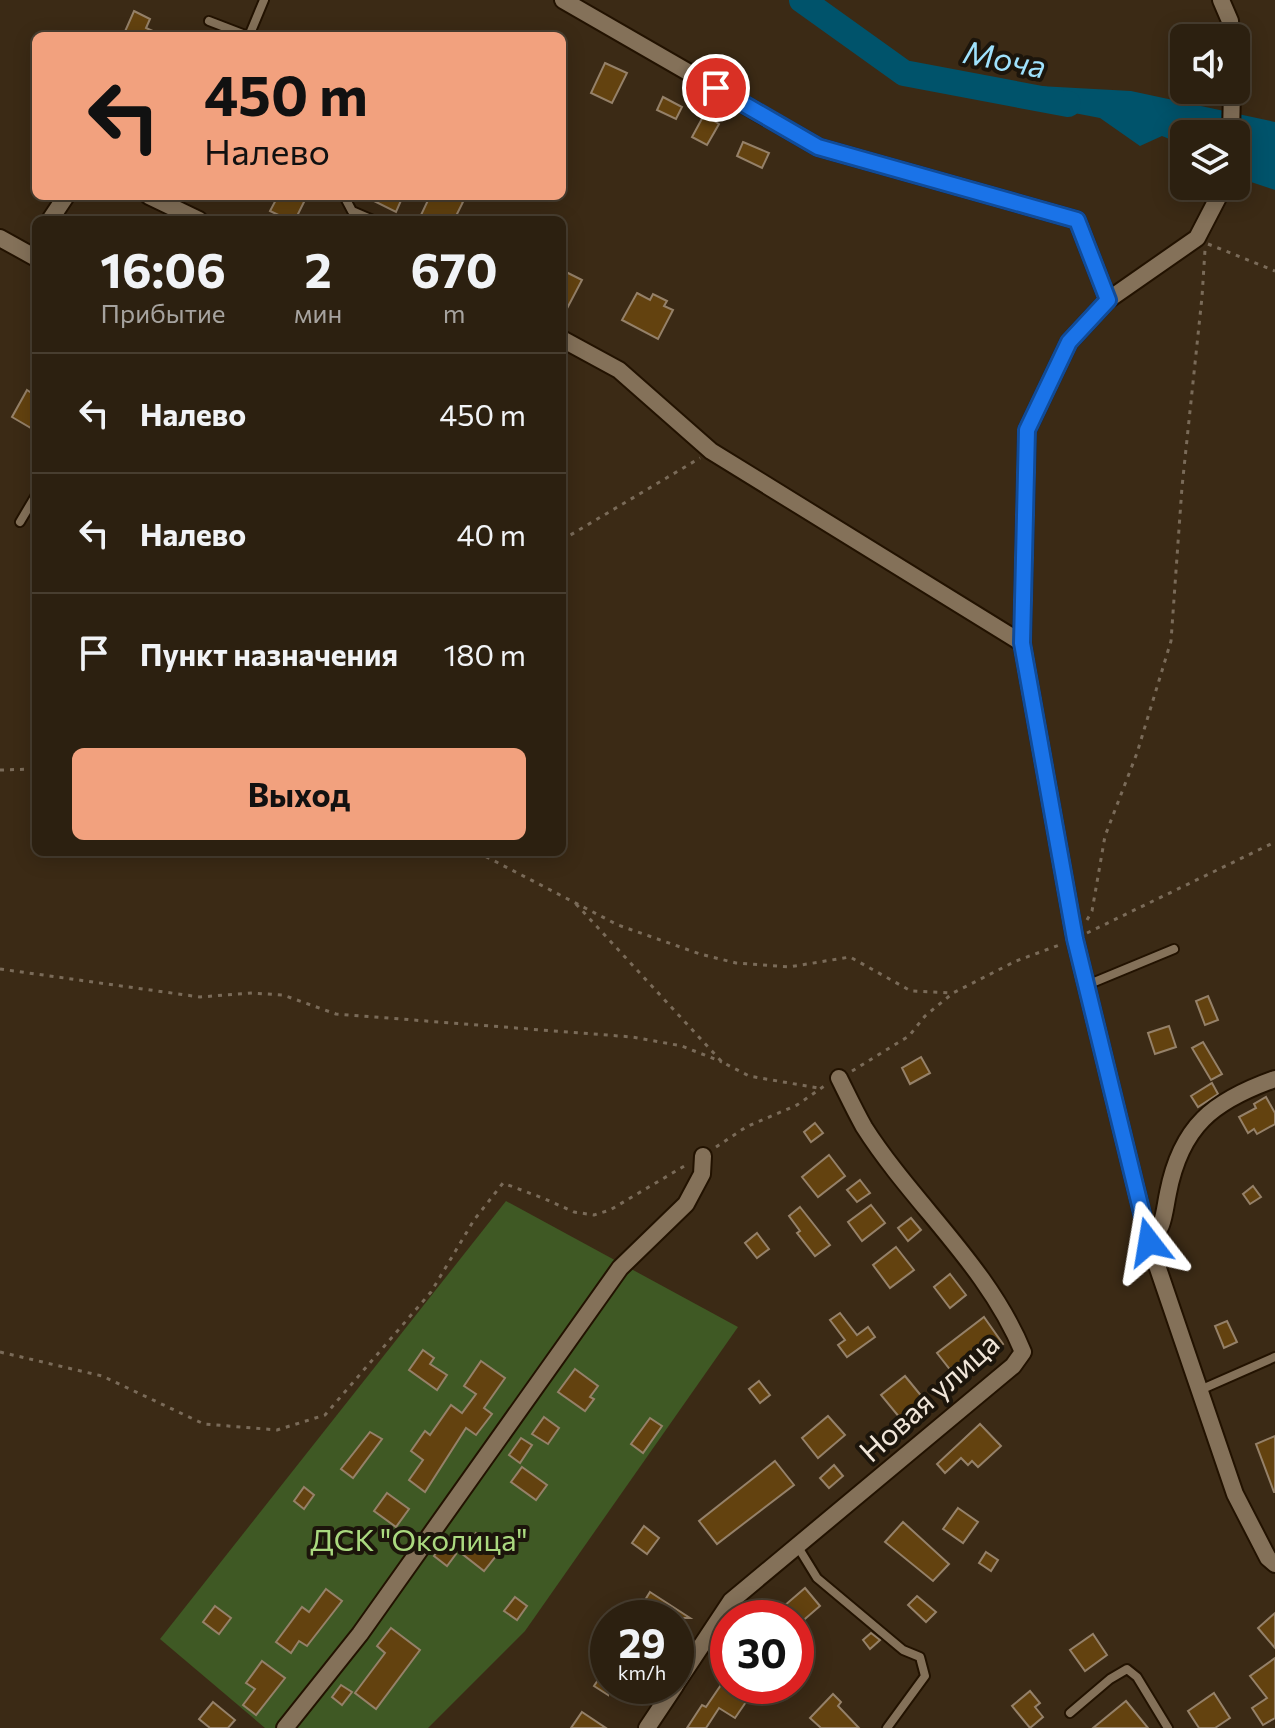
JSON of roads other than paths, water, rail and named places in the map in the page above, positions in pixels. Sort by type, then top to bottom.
[{"type":"street","points":[[563,0],[818,147],[1077,220],[1108,300]]},
{"type":"street","points":[[1221,0],[1230,24]]},
{"type":"street","points":[[157,200],[191,216]]},
{"type":"street","points":[[1217,200],[1197,238],[1108,300],[1069,342],[1027,430],[1022,643],[1075,939],[1149,1242],[1235,1494],[1268,1558],[1275,1564]]},
{"type":"street","points":[[0,238],[32,251]]},
{"type":"street","points":[[566,341],[619,370],[711,451],[970,608],[1022,643]]},
{"type":"street","name":"Новая улица","points":[[694,1656],[731,1601],[1013,1366],[1023,1352],[1016,1335],[973,1268],[864,1126],[839,1078]]},
{"type":"street","points":[[1149,1242],[1160,1233],[1172,1173],[1181,1146],[1191,1130],[1223,1104],[1250,1088],[1275,1079]]},
{"type":"street","points":[[285,1728],[360,1634],[620,1268],[686,1204],[702,1174],[703,1156]]},
{"type":"street","name":"Новая улица","points":[[647,1728],[663,1704]]},
{"type":"lane","points":[[250,32],[264,0]]},
{"type":"lane","points":[[209,21],[238,32]]},
{"type":"lane","points":[[346,200],[352,211],[364,216]]},
{"type":"lane","points":[[20,522],[32,502]]},
{"type":"lane","points":[[1086,986],[1174,949]]},
{"type":"lane","points":[[1200,1390],[1275,1357]]},
{"type":"lane","points":[[797,1546],[817,1578],[903,1650],[920,1657],[925,1676],[887,1728]]},
{"type":"lane","points":[[1070,1713],[1110,1679],[1127,1669],[1137,1677],[1168,1728]]},
{"type":"water","points":[[1039,86],[1131,91],[1170,99],[1170,104],[1191,104],[1275,122],[1275,190],[1250,182],[1250,120],[1170,120],[1170,139],[1162,136],[1140,146],[1100,118],[1033,105]]},
{"type":"waterway","name":"Моча","points":[[802,0],[904,73],[1068,104]]},
{"type":"park label","name":"ДСК \"Околица\"","points":[[419,1538]]}]
